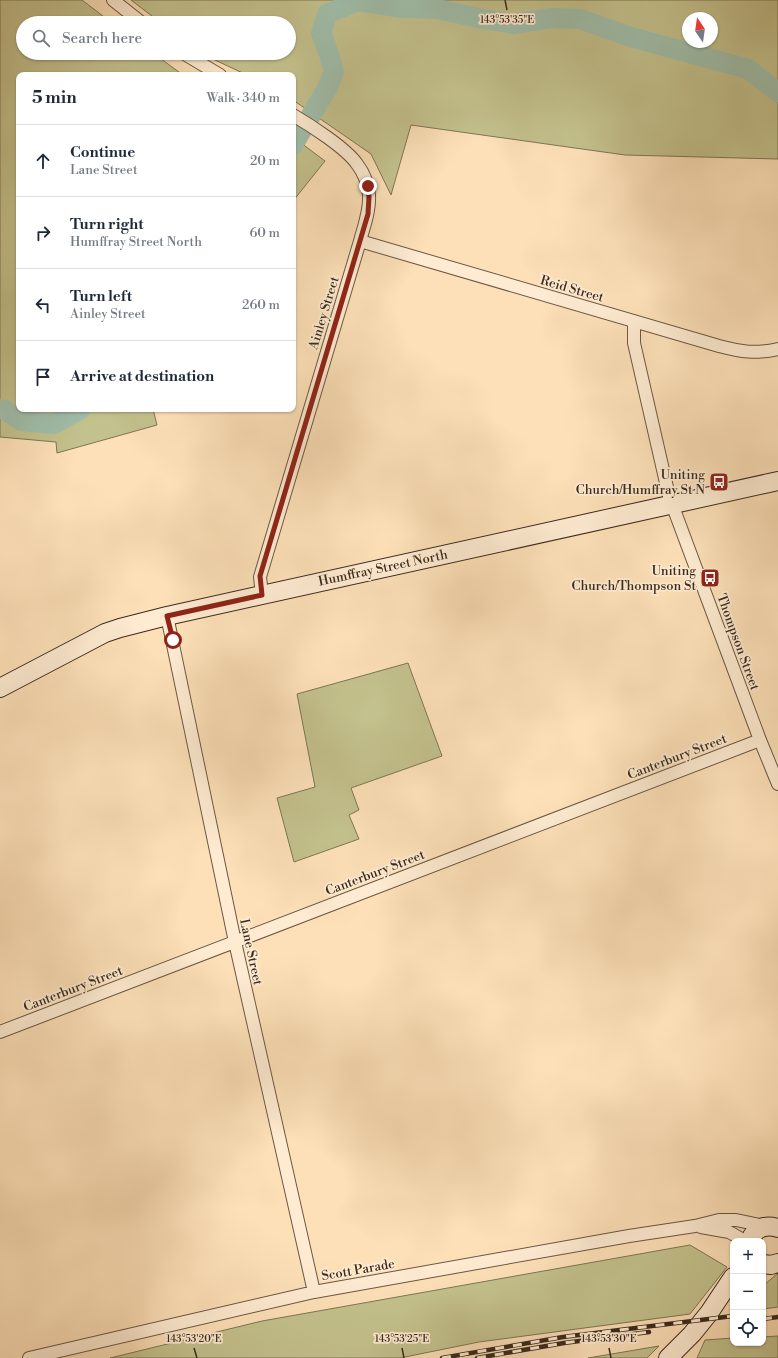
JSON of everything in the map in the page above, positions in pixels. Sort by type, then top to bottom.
[{"type":"street","points":[[113,0],[133,16]]},
{"type":"street","points":[[195,60],[215,72]]},
{"type":"street","name":"Ainley Street","points":[[262,595],[260,576],[368,214],[369,197],[366,180],[357,163],[347,153],[317,130],[296,117]]},
{"type":"street","name":"Reid Street","points":[[360,241],[634,322],[738,351],[758,353],[778,349]]},
{"type":"street","name":"Thompson Street","points":[[634,322],[634,343],[672,504],[760,740],[778,784]]},
{"type":"street","name":"Humffray Street North","points":[[0,688],[105,633],[167,616],[778,481]]},
{"type":"street","name":"Lane Street","points":[[167,616],[234,942],[314,1292]]},
{"type":"street","name":"Canterbury Street","points":[[0,1032],[760,740]]},
{"type":"street","name":"Scott Parade","points":[[29,1358],[314,1292],[621,1237],[695,1226],[727,1219],[772,1225]]},
{"type":"street","points":[[752,1238],[755,1231],[772,1225]]},
{"type":"street","name":"Scott Parade","points":[[695,1226],[722,1230],[740,1238]]},
{"type":"street","points":[[676,1357],[709,1313],[730,1282]]},
{"type":"street","points":[[709,1313],[730,1295]]},
{"type":"shaded area","points":[[0,0],[82,0],[103,16],[16,16],[16,60],[163,60],[179,72],[16,72],[16,412],[154,412],[157,425],[57,453],[56,442],[0,437]]},
{"type":"shaded area","points":[[131,0],[778,0],[778,159],[625,155],[411,125],[391,195],[371,154],[296,102],[296,72],[241,72],[215,60],[296,60],[296,16],[152,16]]},
{"type":"shaded area","points":[[296,139],[325,161],[296,197]]},
{"type":"shaded area","points":[[408,663],[442,756],[351,788],[359,810],[349,815],[359,839],[294,862],[277,798],[315,787],[297,694]]},
{"type":"shaded area","points":[[690,1245],[727,1267],[690,1314],[479,1342],[400,1358],[110,1358],[262,1321]]},
{"type":"shaded area","points":[[778,1273],[778,1307],[766,1309],[766,1283]]},
{"type":"shaded area","points":[[778,1336],[778,1358],[697,1358],[705,1340],[730,1338],[730,1346],[766,1346],[766,1337]]},
{"type":"shaded area","points":[[659,1346],[647,1358],[588,1358]]},
{"type":"waterway","points":[[296,140],[328,87],[334,72],[321,33],[327,14],[357,1],[403,8],[437,9],[514,24],[552,18],[580,19],[631,37],[748,69],[778,92]]},
{"type":"waterway","points":[[0,409],[5,410],[21,421],[54,424],[76,412]]},
{"type":"railway","points":[[442,1358],[563,1337],[730,1316]]},
{"type":"railway","points":[[766,1319],[778,1317]]},
{"type":"railway","points":[[477,1358],[564,1343],[649,1332]]},
{"type":"place","name":"Uniting Church/Humffray St N","points":[[719,482]]},
{"type":"place","name":"Uniting Church/Thompson St","points":[[710,578]]},
{"type":"route","points":[[173,640],[167,616],[262,595],[260,576],[368,214],[368,186]]}]
